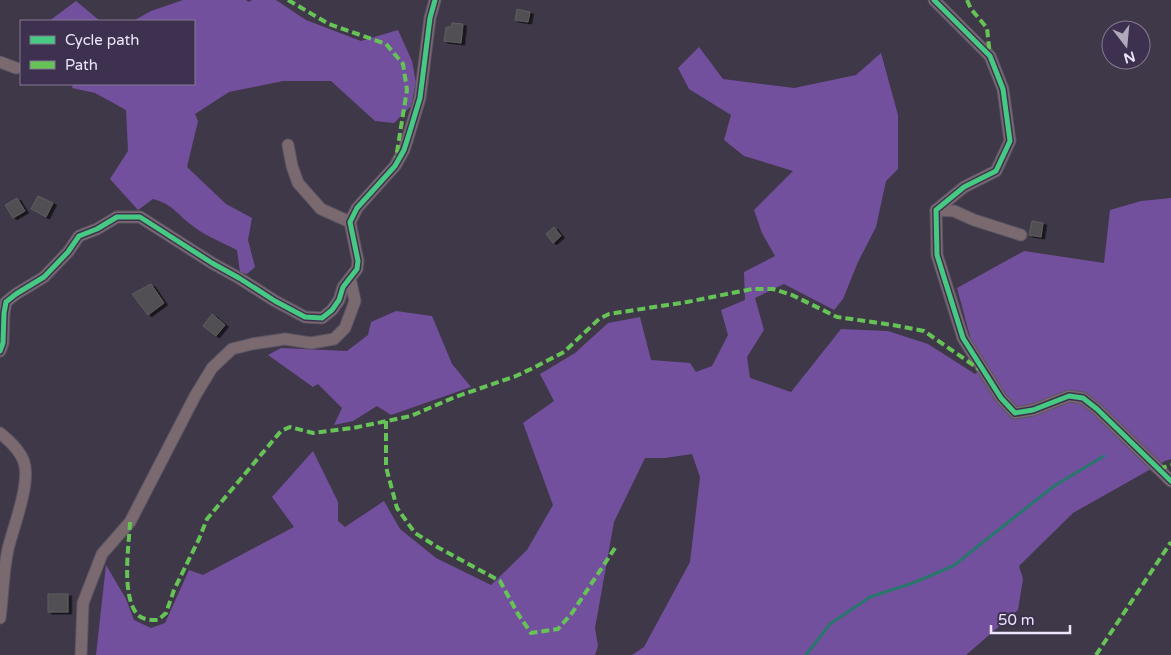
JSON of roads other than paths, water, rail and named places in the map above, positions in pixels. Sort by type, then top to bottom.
[{"type":"street","points":[[0,351],[6,302],[44,277],[68,252],[79,236],[97,229],[117,217],[140,217],[275,301],[306,317],[322,318],[332,310],[343,287],[358,269],[350,222],[357,208],[395,166],[404,150],[420,98],[430,18],[435,0]]},
{"type":"street","points":[[934,0],[990,56],[1003,89],[1010,142],[996,171],[964,187],[936,210]]},
{"type":"street","points":[[0,62],[16,68]]},
{"type":"street","points":[[288,145],[292,166],[298,182],[321,209],[350,222]]},
{"type":"street","points":[[936,210],[954,211],[974,220],[1021,235]]},
{"type":"street","points":[[936,210],[937,255],[963,338],[1001,398],[1015,413],[1033,410],[1069,396],[1083,398],[1098,409],[1171,481]]},
{"type":"street","points":[[81,655],[83,603],[102,554],[130,522],[194,396],[212,368],[232,349],[252,344],[285,339],[311,343],[334,339],[345,328],[355,301],[350,278]]},
{"type":"street","points":[[0,433],[18,450],[25,464],[25,482],[8,550],[0,618]]},
{"type":"waterway","points":[[806,655],[830,624],[870,597],[913,583],[953,566],[1054,486],[1104,456]]}]
